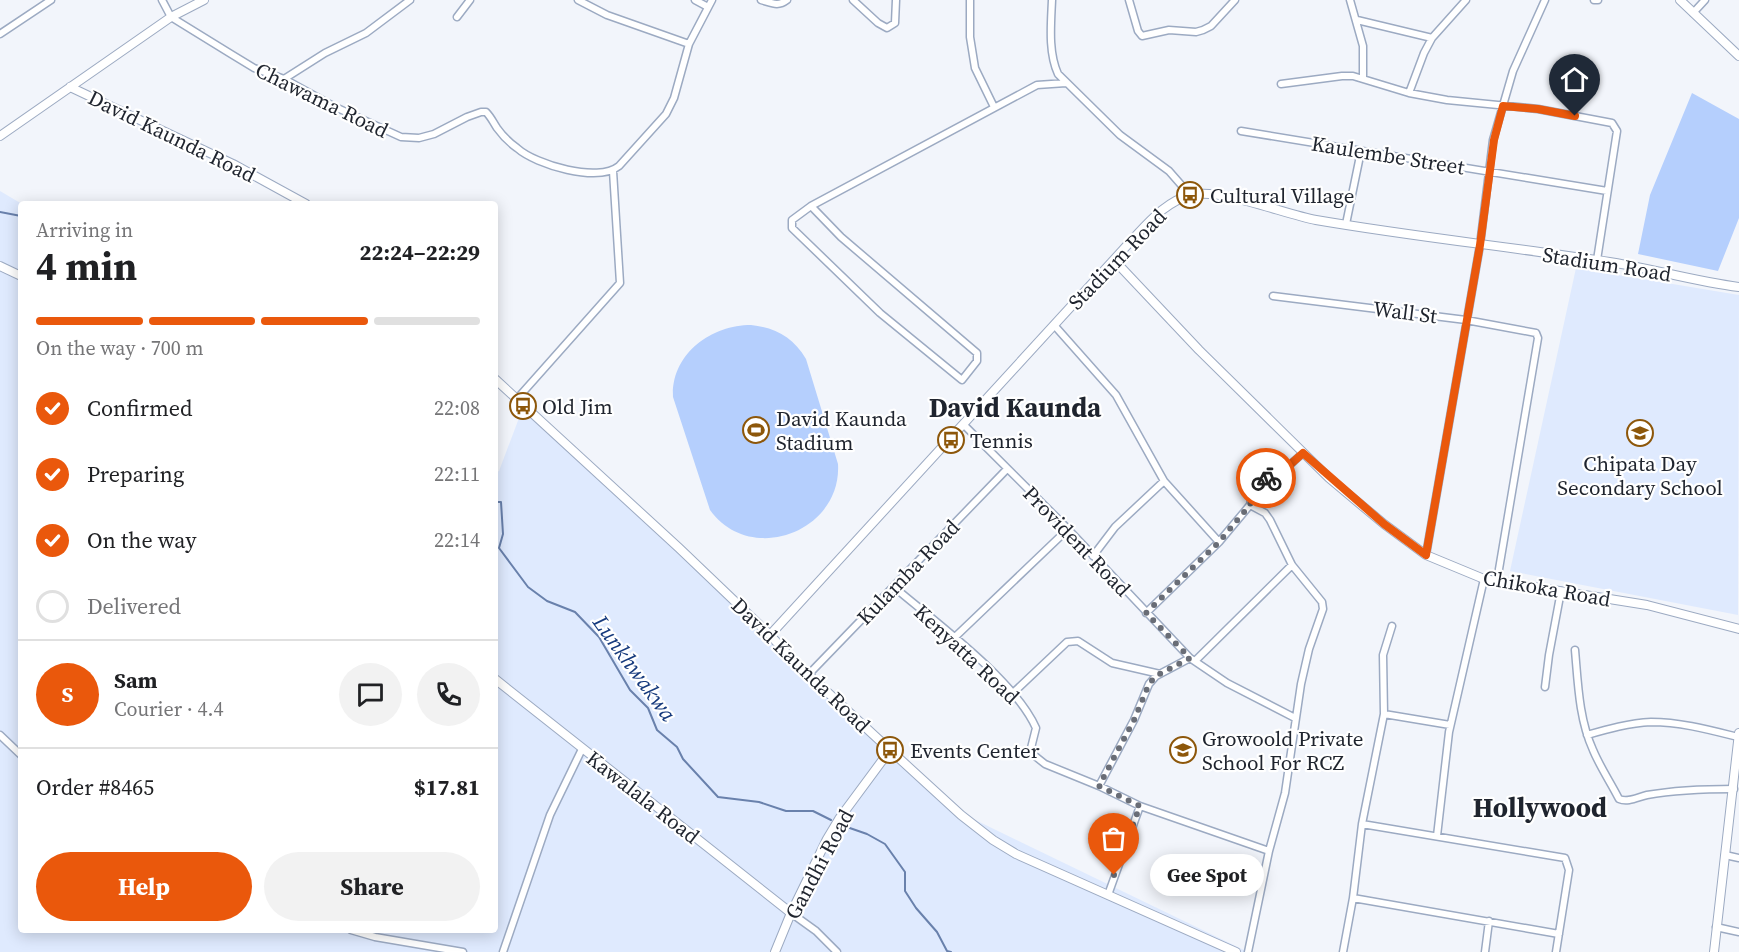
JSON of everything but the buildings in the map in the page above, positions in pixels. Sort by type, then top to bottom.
[{"type":"street","points":[[0,34],[51,0]]},
{"type":"street","points":[[162,0],[171,17]]},
{"type":"street","points":[[0,136],[171,17],[204,0]]},
{"type":"street","points":[[284,79],[325,53],[366,33],[410,0]]},
{"type":"street","points":[[457,17],[470,0]]},
{"type":"street","points":[[578,0],[607,15],[689,44]]},
{"type":"street","points":[[695,0],[708,7]]},
{"type":"street","points":[[516,400],[620,282],[616,168],[666,114],[674,98],[689,44],[712,0]]},
{"type":"street","points":[[761,0],[776,5],[787,0]]},
{"type":"street","points":[[853,0],[878,23],[887,28],[895,23],[896,0]]},
{"type":"street","points":[[970,0],[970,37],[975,68],[993,107]]},
{"type":"street","points":[[1053,0],[1050,27],[1054,65],[1058,74],[1120,135],[1169,171],[1190,195]]},
{"type":"street","points":[[1129,0],[1138,31],[1142,36],[1169,30],[1196,32],[1203,30],[1211,26],[1235,0]]},
{"type":"street","points":[[1350,0],[1363,46],[1363,78]]},
{"type":"street","points":[[1409,93],[1432,38],[1466,0]]},
{"type":"street","points":[[1426,555],[1480,245],[1494,140],[1515,65],[1545,0]]},
{"type":"street","points":[[1680,0],[1739,56]]},
{"type":"street","points":[[1693,13],[1705,0]]},
{"type":"street","name":"Chawama Road","points":[[171,17],[254,68],[284,79],[333,106],[401,137],[419,138],[434,134],[467,117],[486,112],[498,130],[525,156],[572,171],[605,172],[616,168]]},
{"type":"street","points":[[1357,20],[1432,38]]},
{"type":"street","points":[[1281,84],[1342,76],[1363,78],[1409,93],[1538,109],[1612,123],[1617,131],[1597,260]]},
{"type":"street","points":[[811,206],[841,237],[977,353],[977,361],[962,380],[880,313],[792,228],[792,220],[811,206],[1037,85],[1066,83]]},
{"type":"street","name":"David Kaunda Road","points":[[70,87],[232,164],[300,201]]},
{"type":"street","name":"Kaulembe Street","points":[[1241,131],[1607,191]]},
{"type":"street","points":[[1346,224],[1361,151]]},
{"type":"street","name":"Stadium Road","points":[[770,635],[1156,215],[1190,195],[1223,196],[1286,213],[1346,224],[1597,260],[1739,287]]},
{"type":"street","name":"Chikoka Road","points":[[1114,260],[1199,350],[1303,453],[1384,524],[1426,555],[1484,579],[1647,605],[1739,629]]},
{"type":"street","points":[[0,266],[18,275]]},
{"type":"street","name":"Wall St","points":[[1273,296],[1467,320],[1536,333],[1538,338],[1497,581]]},
{"type":"street","points":[[1054,325],[1116,395],[1164,481],[1219,542]]},
{"type":"street","name":"David Kaunda Road","points":[[498,382],[679,548],[770,635],[808,675],[961,815],[993,840],[1016,854],[1236,952]]},
{"type":"street","name":"Provident Road","points":[[964,425],[1068,529],[1192,659],[1227,683],[1295,718]]},
{"type":"street","points":[[1146,613],[1219,542],[1250,505],[1257,483],[1283,471],[1303,453]]},
{"type":"street","name":"Kulamba Road","points":[[808,675],[1007,469]]},
{"type":"street","points":[[1093,556],[1115,527],[1164,481]]},
{"type":"street","points":[[1248,952],[1269,851],[1285,793],[1295,718],[1309,649],[1323,605],[1292,566],[1265,513],[1250,505]]},
{"type":"street","points":[[954,638],[1068,529]]},
{"type":"street","points":[[1099,786],[1134,720],[1149,684],[1160,674],[1192,659],[1292,566]]},
{"type":"street","points":[[1437,836],[1450,725],[1484,579]]},
{"type":"street","name":"Kenyatta Road","points":[[894,587],[954,638],[1013,693],[1036,728],[1029,748],[1032,756],[1140,806],[1269,851]]},
{"type":"street","points":[[1545,687],[1561,591]]},
{"type":"street","points":[[1343,952],[1353,898],[1362,824],[1384,714],[1383,655],[1392,626]]},
{"type":"street","points":[[1013,693],[1067,642],[1073,640],[1112,663],[1160,674]]},
{"type":"street","points":[[1575,650],[1580,706],[1587,735],[1622,801],[1691,790],[1736,786]]},
{"type":"street","name":"Kawalala Road","points":[[498,681],[791,913]]},
{"type":"street","points":[[1384,714],[1450,725]]},
{"type":"street","points":[[1587,735],[1650,722],[1677,723],[1739,735],[1736,786],[1713,952]]},
{"type":"street","points":[[0,735],[18,752]]},
{"type":"street","points":[[503,952],[550,815],[582,749]]},
{"type":"street","name":"Gandhi Road","points":[[775,952],[791,913],[839,819],[890,750]]},
{"type":"street","points":[[1108,895],[1140,806]]},
{"type":"street","points":[[1362,824],[1565,858],[1569,870],[1556,952]]},
{"type":"street","points":[[1725,855],[1739,858]]},
{"type":"street","points":[[1353,898],[1558,934]]},
{"type":"street","points":[[791,913],[816,931],[837,952]]},
{"type":"street","points":[[1485,952],[1489,921]]},
{"type":"street","points":[[1716,927],[1739,932]]},
{"type":"street","points":[[361,933],[463,952]]},
{"type":"shaded area","points":[[1692,93],[1739,119],[1739,218],[1718,271],[1638,254],[1650,195]]},
{"type":"shaded area","points":[[0,191],[18,202],[18,933],[498,933],[498,472],[522,410],[963,814],[1248,952],[0,952]]},
{"type":"shaded area","name":"Chipata Day Secondary School","points":[[1576,268],[1739,295],[1738,615],[1510,571]]},
{"type":"shaded area","name":"David Kaunda Stadium","points":[[751,325],[776,331],[789,339],[801,351],[806,359],[838,464],[835,488],[825,508],[810,523],[790,534],[769,538],[747,536],[727,527],[710,510],[673,397],[674,382],[679,368],[686,355],[696,345],[722,330]]},
{"type":"waterway","name":"Lunkhwakwa","points":[[0,212],[18,215]]},
{"type":"waterway","name":"Lunkhwakwa","points":[[498,502],[501,502],[503,534],[499,548],[528,587],[547,601],[575,612],[599,637],[630,690],[648,708],[657,730],[677,747],[683,759],[718,797],[759,802],[786,811],[813,811],[831,820]]},
{"type":"waterway","name":"Lunkhwakwa","points":[[844,826],[867,834],[885,844],[905,872],[905,891],[937,932],[947,951],[951,952]]},
{"type":"way so far","points":[[1114,875],[1140,806],[1099,786],[1134,720],[1149,684],[1156,676],[1190,658],[1146,613],[1219,542],[1250,505],[1257,483],[1266,478]]},
{"type":"place","name":"Cultural Village","points":[[1190,195]]},
{"type":"place","name":"Old Jim","points":[[523,406]]},
{"type":"place","name":"David Kaunda Stadium","points":[[756,430]]},
{"type":"place","name":"Chipata Day Secondary School","points":[[1640,433]]},
{"type":"place","name":"Tennis","points":[[951,440]]},
{"type":"place","name":"Events Center","points":[[890,750]]},
{"type":"place","name":"Growoold Private School For RCZ","points":[[1183,750]]},
{"type":"place","name":"Gee Spot","points":[[1114,875]]},
{"type":"district","name":"David Kaunda","points":[[1015,407]]},
{"type":"district","name":"Hollywood","points":[[1540,807]]},
{"type":"route","points":[[1266,478],[1289,467],[1303,453],[1384,524],[1426,555],[1480,245],[1494,140],[1503,106],[1538,109],[1575,116]]}]
